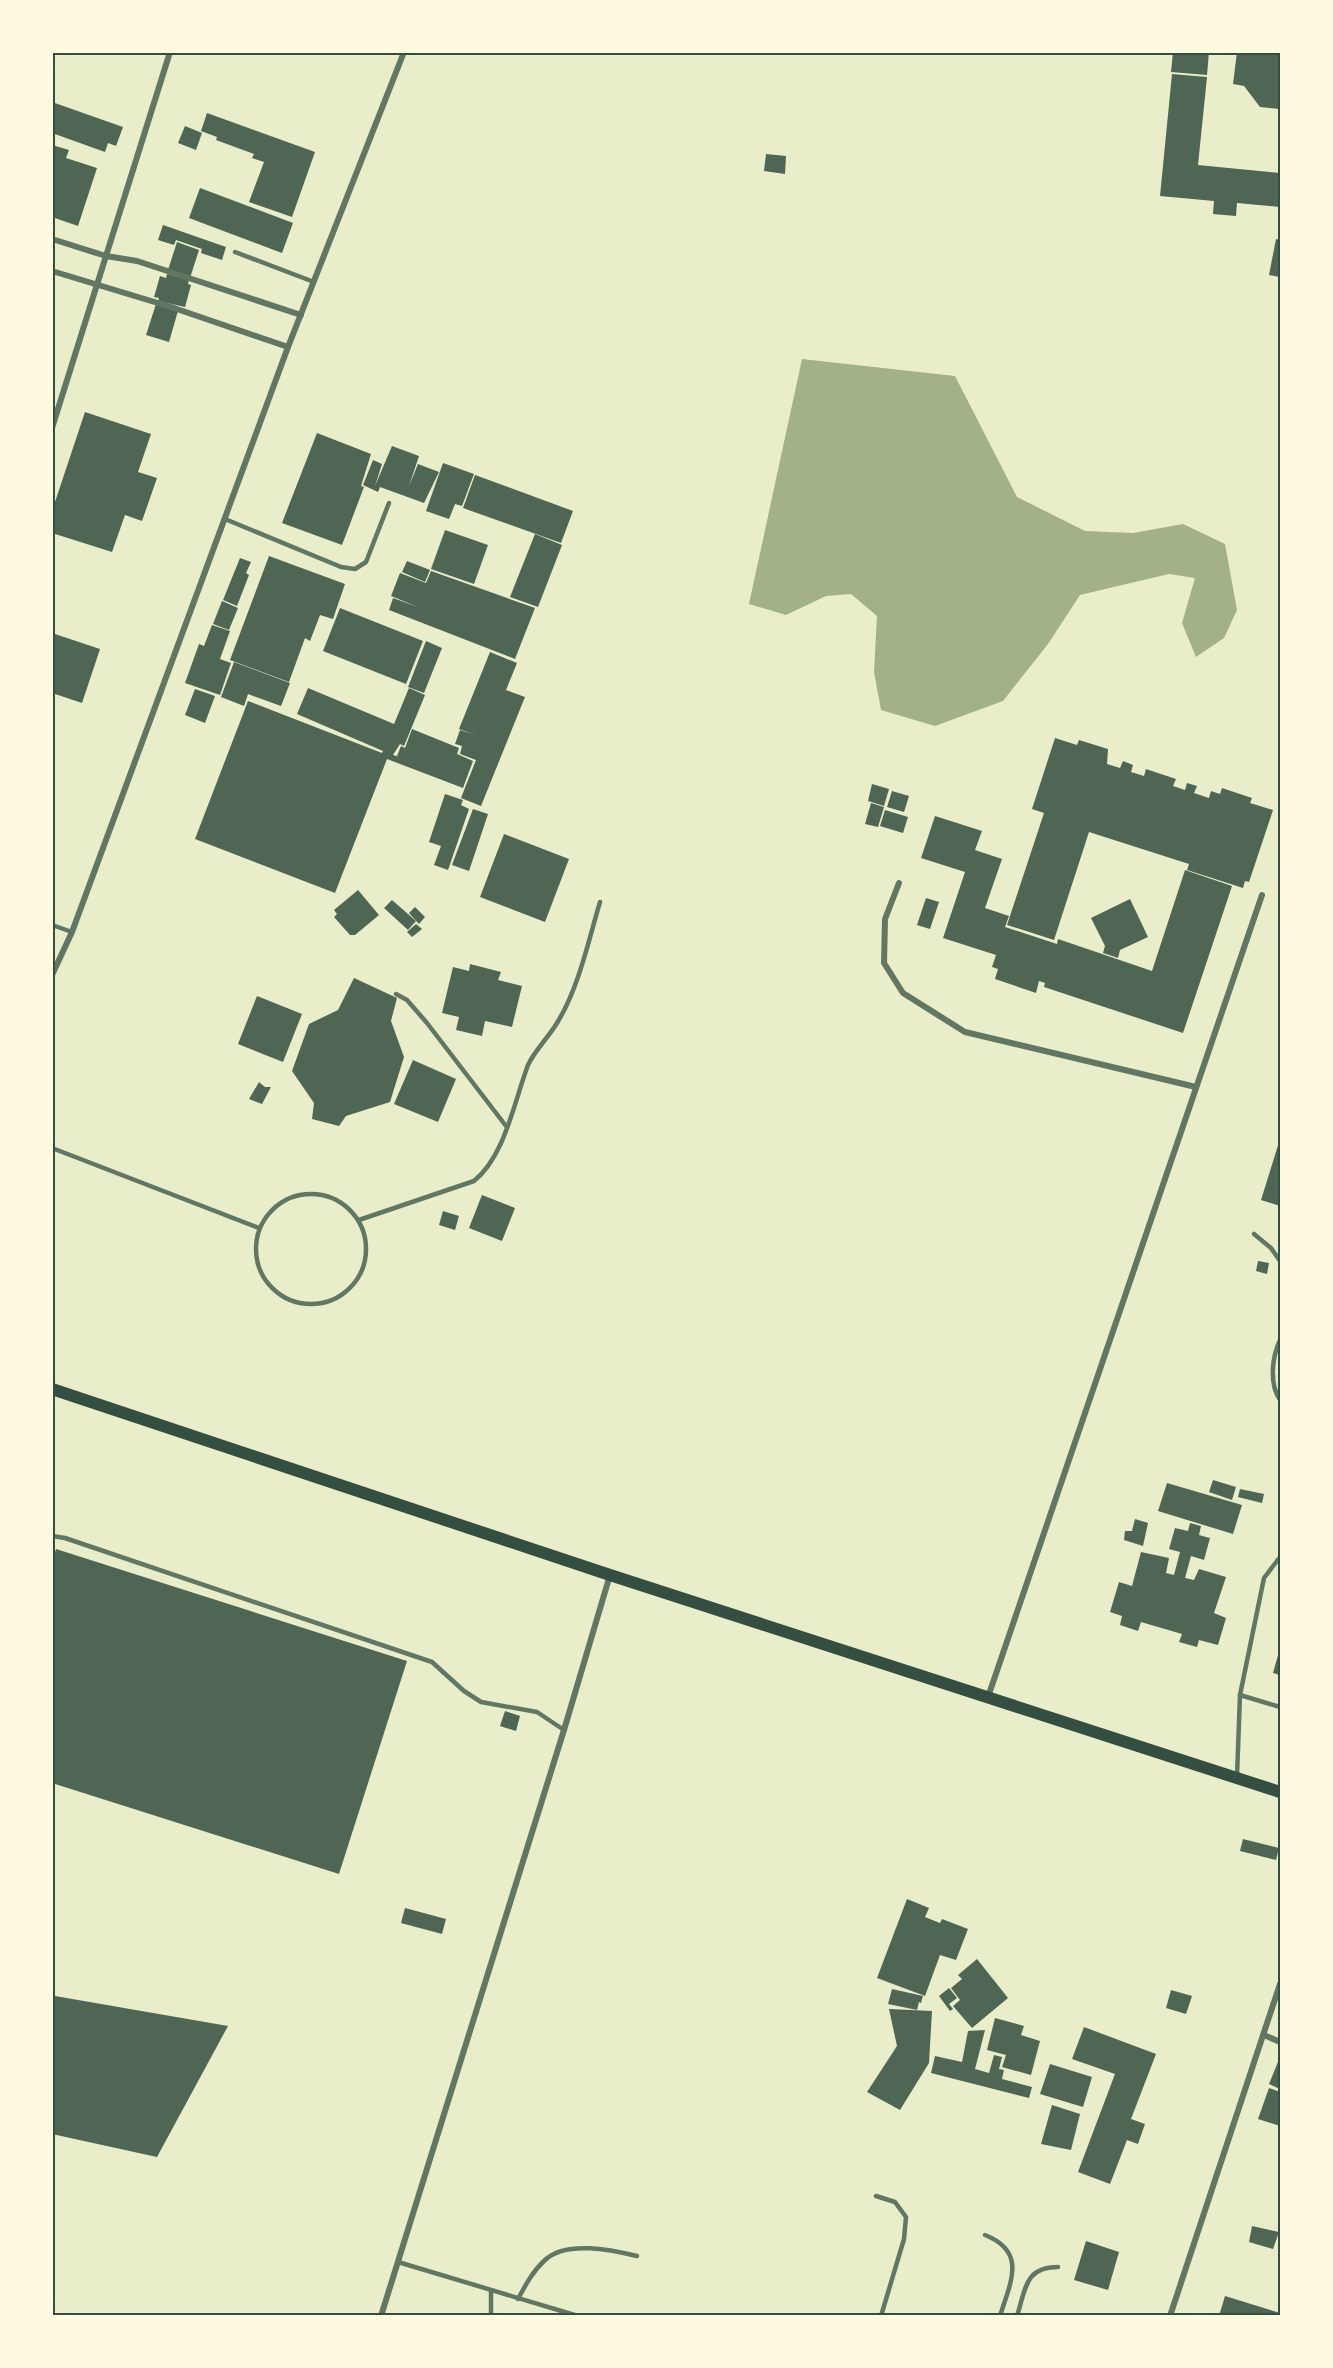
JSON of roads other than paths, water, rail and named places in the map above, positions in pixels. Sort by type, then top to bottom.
[{"type":"main road","points":[[52,1389],[610,1575],[1281,1792]]},
{"type":"street","points":[[52,428],[170,52]]},
{"type":"street","points":[[52,975],[72,932],[288,347],[404,52]]},
{"type":"street","points":[[52,239],[106,256],[137,261],[301,315]]},
{"type":"street","points":[[52,271],[288,347]]},
{"type":"street","points":[[899,883],[885,919],[884,963],[903,993],[965,1032],[1196,1087]]},
{"type":"street","points":[[988,1697],[1262,895]]},
{"type":"street","points":[[381,2316],[564,1730],[610,1575]]},
{"type":"street","points":[[1170,2316],[1281,1984]]},
{"type":"street","points":[[1264,2035],[1281,2042]]},
{"type":"lane","points":[[235,252],[314,282]]},
{"type":"lane","points":[[225,519],[341,567],[355,568],[366,562],[389,503]]},
{"type":"lane","points":[[359,1220],[474,1181],[485,1172],[498,1149],[530,1062],[557,1022],[580,970],[600,902]]},
{"type":"lane","points":[[52,925],[72,932]]},
{"type":"lane","points":[[396,994],[407,1000],[427,1023],[506,1125]]},
{"type":"lane","points":[[52,1148],[259,1228]]},
{"type":"lane","points":[[306,1193],[327,1195],[345,1205],[359,1220],[366,1239],[366,1260],[358,1279],[344,1294],[326,1303],[305,1305],[285,1299],[269,1286],[258,1268],[255,1248],[259,1228],[270,1211],[286,1199],[306,1193]]},
{"type":"lane","points":[[1254,1233],[1271,1248],[1281,1261]]},
{"type":"lane","points":[[1280,1343],[1274,1363],[1274,1391],[1281,1400]]},
{"type":"lane","points":[[52,1536],[65,1538],[432,1662],[464,1691],[481,1702],[537,1712],[564,1730]]},
{"type":"lane","points":[[1237,1778],[1240,1695],[1264,1578],[1281,1557]]},
{"type":"lane","points":[[1240,1695],[1281,1707]]},
{"type":"lane","points":[[876,2196],[894,2202],[906,2217],[904,2239],[881,2316]]},
{"type":"lane","points":[[985,2235],[996,2240],[1008,2253],[1015,2269],[1000,2316]]},
{"type":"lane","points":[[518,2299],[528,2279],[546,2258],[569,2250],[614,2250],[636,2256]]},
{"type":"lane","points":[[398,2262],[578,2316]]},
{"type":"lane","points":[[1017,2316],[1030,2276],[1042,2267],[1058,2267]]},
{"type":"lane","points":[[491,2291],[491,2316]]}]
